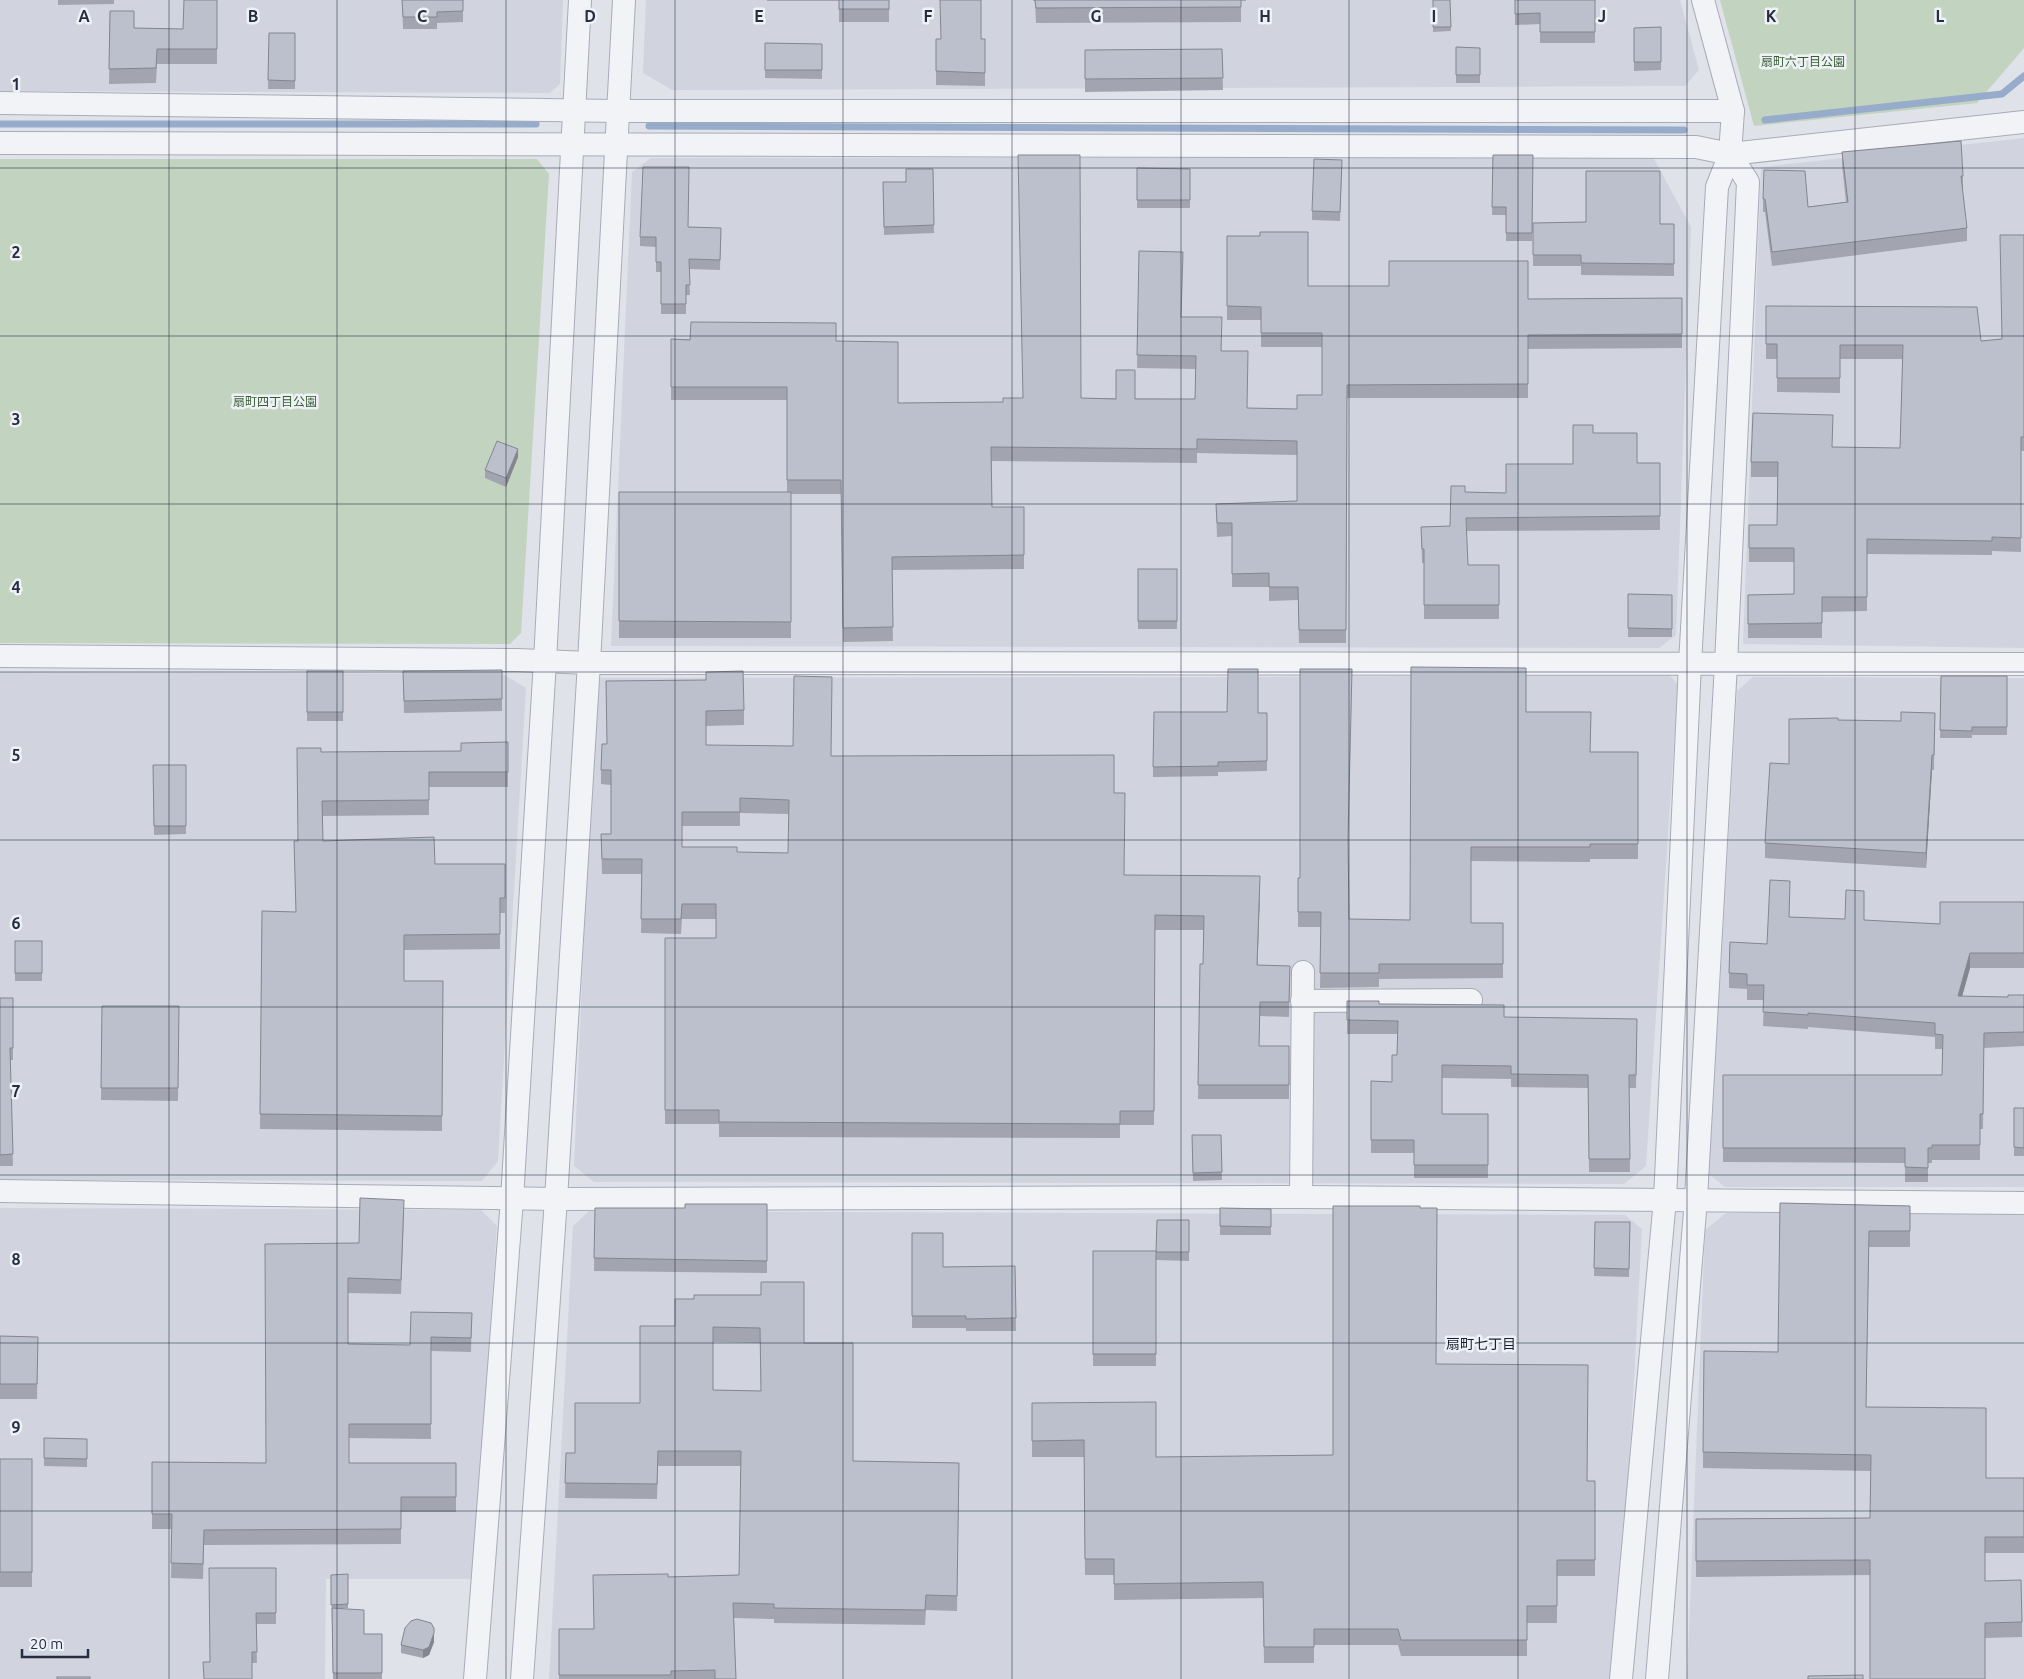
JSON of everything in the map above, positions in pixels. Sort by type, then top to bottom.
[{"type":"street","points":[[475,1679],[512,1199],[545,661],[580,0]]},
{"type":"street","points":[[522,1679],[556,1200],[588,663],[624,0]]},
{"type":"street","points":[[1622,1679],[1664,1199],[1690,664],[1717,187],[1730,154],[1733,111],[1703,0]]},
{"type":"street","points":[[0,103],[618,111],[1733,111]]},
{"type":"street","points":[[0,142],[1696,147],[1730,154],[2024,122]]},
{"type":"street","points":[[1657,1679],[1696,1199],[1726,664],[1748,182],[1730,154]]},
{"type":"street","points":[[0,656],[588,663],[2024,664]]},
{"type":"street","points":[[1301,1197],[1303,972]]},
{"type":"street","points":[[1302,1001],[1470,1000]]},
{"type":"street","points":[[0,1191],[556,1200],[1301,1197],[2024,1203]]},
{"type":"shaded area","points":[[0,0],[563,0],[560,84],[550,93],[0,91]]},
{"type":"shaded area","points":[[646,0],[1680,0],[1699,70],[1685,86],[672,90],[643,73]]},
{"type":"shaded area","points":[[2024,138],[2024,648],[1743,644],[1761,167]]},
{"type":"shaded area","points":[[1653,157],[1691,227],[1676,635],[1659,648],[611,646],[632,172],[651,158]]},
{"type":"shaded area","points":[[0,672],[503,674],[526,688],[498,1161],[482,1181],[0,1180]]},
{"type":"shaded area","points":[[1668,674],[1678,684],[1646,1166],[1624,1184],[594,1182],[574,1166],[595,678]]},
{"type":"shaded area","points":[[1753,677],[2024,678],[2024,1187],[1725,1187],[1709,1174],[1737,691]]},
{"type":"shaded area","points":[[0,1208],[481,1210],[497,1226],[473,1579],[326,1579],[325,1679],[0,1679]]},
{"type":"shaded area","points":[[589,1211],[1625,1215],[1642,1229],[1618,1679],[549,1679],[573,1226]]},
{"type":"shaded area","points":[[1726,1213],[2024,1213],[2024,1679],[1687,1679],[1705,1230]]},
{"type":"green space","name":"扇町六丁目公園","points":[[1720,0],[2024,0],[2024,48],[1977,103],[1754,126]]},
{"type":"green space","name":"扇町四丁目公園","points":[[0,159],[537,159],[549,174],[521,633],[510,644],[0,643]]},
{"type":"building","points":[[184,0],[217,0],[217,49],[157,49],[156,68],[109,69],[110,11],[134,11],[134,28],[183,29]]},
{"type":"building","points":[[402,0],[463,0],[463,11],[437,12],[437,17],[403,17]]},
{"type":"building","points":[[839,0],[889,0],[889,9],[839,9]]},
{"type":"building","points":[[940,0],[981,0],[981,39],[985,39],[985,73],[936,71],[936,39],[941,39]]},
{"type":"building","points":[[1035,0],[1241,0],[1241,7],[1036,8]]},
{"type":"building","points":[[1433,0],[1450,0],[1451,27],[1433,27]]},
{"type":"building","points":[[1515,0],[1595,0],[1595,32],[1540,32],[1540,13],[1515,14]]},
{"type":"building","points":[[1661,27],[1661,62],[1634,62],[1634,28]]},
{"type":"building","points":[[269,33],[295,33],[295,81],[268,80]]},
{"type":"building","points":[[765,43],[822,44],[822,70],[765,70]]},
{"type":"building","points":[[1456,47],[1480,48],[1480,75],[1456,75]]},
{"type":"building","points":[[1222,49],[1223,78],[1085,79],[1085,50]]},
{"type":"building","points":[[1961,141],[1963,176],[1961,176],[1967,228],[1772,252],[1765,199],[1763,199],[1764,170],[1805,171],[1808,207],[1848,202],[1842,152]]},
{"type":"building","points":[[1018,155],[1080,155],[1081,398],[1116,399],[1116,370],[1135,370],[1135,399],[1195,399],[1196,356],[1137,355],[1139,251],[1183,252],[1181,317],[1222,317],[1221,351],[1248,351],[1247,408],[1297,409],[1297,395],[1322,395],[1322,333],[1261,333],[1261,307],[1227,306],[1227,236],[1260,236],[1260,232],[1308,232],[1308,286],[1389,286],[1389,261],[1528,261],[1528,299],[1682,298],[1682,334],[1528,335],[1528,384],[1347,385],[1346,630],[1299,630],[1298,587],[1269,587],[1269,573],[1232,574],[1232,523],[1217,523],[1216,504],[1297,501],[1297,441],[1197,439],[1197,449],[991,447],[992,507],[1024,507],[1024,555],[892,557],[893,627],[843,628],[841,480],[787,480],[787,387],[671,387],[671,339],[690,340],[691,322],[836,323],[836,341],[898,342],[898,403],[1003,402],[1003,398],[1023,398]]},
{"type":"building","points":[[1493,155],[1533,155],[1532,233],[1506,233],[1506,207],[1492,207]]},
{"type":"building","points":[[1314,159],[1342,160],[1340,212],[1312,211]]},
{"type":"building","points":[[643,167],[689,167],[688,227],[721,228],[720,260],[689,259],[690,285],[686,285],[686,304],[661,304],[661,262],[656,262],[656,237],[640,237]]},
{"type":"building","points":[[1137,168],[1190,169],[1190,200],[1137,200]]},
{"type":"building","points":[[906,169],[933,169],[934,225],[884,227],[883,182],[906,182]]},
{"type":"building","points":[[1586,171],[1660,171],[1660,224],[1674,224],[1674,264],[1581,263],[1581,255],[1533,255],[1533,223],[1586,222]]},
{"type":"building","points":[[2000,235],[2024,235],[2024,437],[2021,437],[2021,538],[1992,537],[1992,541],[1867,539],[1867,597],[1822,597],[1822,623],[1748,624],[1748,595],[1794,594],[1794,548],[1749,548],[1749,525],[1777,525],[1778,462],[1751,462],[1753,413],[1833,415],[1832,447],[1900,448],[1903,345],[1840,345],[1840,378],[1777,378],[1777,344],[1766,344],[1766,306],[1977,307],[1981,341],[2002,339]]},
{"type":"building","points":[[1573,425],[1593,425],[1593,433],[1637,433],[1637,463],[1660,463],[1660,516],[1466,518],[1468,565],[1499,565],[1499,605],[1424,605],[1424,549],[1422,549],[1421,527],[1450,526],[1451,486],[1465,486],[1465,492],[1506,493],[1506,464],[1573,464]]},
{"type":"building","points":[[497,441],[518,449],[506,478],[485,470]]},
{"type":"building","points":[[619,492],[791,492],[791,622],[619,621]]},
{"type":"building","points":[[1138,569],[1177,569],[1177,621],[1138,621]]},
{"type":"building","points":[[1628,594],[1672,595],[1672,629],[1628,628]]},
{"type":"building","points":[[1411,667],[1526,668],[1526,712],[1591,712],[1590,752],[1638,752],[1638,844],[1590,844],[1590,847],[1471,847],[1471,923],[1503,923],[1503,964],[1379,964],[1379,973],[1320,973],[1321,912],[1298,912],[1298,878],[1300,878],[1300,669],[1352,669],[1348,838],[1349,919],[1410,920]]},
{"type":"building","points":[[1228,669],[1258,669],[1258,713],[1267,713],[1267,761],[1218,762],[1218,766],[1153,767],[1154,712],[1227,712]]},
{"type":"building","points":[[502,670],[502,699],[404,701],[403,671]]},
{"type":"building","points":[[307,671],[343,671],[343,712],[307,712]]},
{"type":"building","points":[[743,671],[744,710],[706,711],[706,745],[793,746],[794,676],[832,677],[831,756],[1114,755],[1114,793],[1125,793],[1124,875],[1260,876],[1257,965],[1290,966],[1289,1002],[1260,1002],[1259,1046],[1289,1046],[1289,1085],[1198,1085],[1200,964],[1203,964],[1204,916],[1155,915],[1154,1111],[1120,1111],[1120,1124],[719,1122],[719,1110],[665,1110],[665,938],[716,938],[716,904],[682,904],[681,919],[641,919],[642,859],[602,859],[601,834],[611,834],[611,770],[601,770],[602,744],[607,744],[606,681],[706,680],[706,672]],"holes":[[[740,798],[789,800],[788,853],[737,852],[737,847],[682,847],[682,812],[740,812]]]},
{"type":"building","points":[[1941,676],[2007,676],[2007,727],[1972,727],[1972,731],[1940,730]]},
{"type":"building","points":[[1901,712],[1935,713],[1934,755],[1932,755],[1926,853],[1765,843],[1770,763],[1789,764],[1789,719],[1838,718],[1838,720],[1901,721]]},
{"type":"building","points":[[508,742],[508,772],[429,772],[429,800],[322,801],[323,841],[434,837],[435,864],[505,864],[505,898],[500,898],[500,934],[404,935],[404,981],[443,981],[442,1116],[260,1114],[262,911],[296,912],[294,841],[298,841],[297,748],[321,748],[321,752],[461,751],[461,743]]},
{"type":"building","points":[[153,765],[186,765],[186,826],[154,826]]},
{"type":"building","points":[[1770,880],[1790,881],[1789,917],[1845,919],[1846,890],[1864,891],[1864,920],[1940,924],[1940,902],[2024,902],[2024,953],[1970,953],[1958,996],[2008,997],[2008,995],[2024,995],[2024,1032],[1984,1033],[1983,1114],[1980,1114],[1980,1145],[1932,1145],[1932,1148],[1928,1148],[1928,1168],[1905,1167],[1905,1148],[1723,1148],[1723,1075],[1942,1075],[1943,1035],[1935,1034],[1935,1023],[1808,1013],[1808,1015],[1763,1012],[1764,985],[1747,985],[1747,974],[1729,973],[1730,942],[1767,944]]},
{"type":"building","points":[[15,941],[42,941],[42,973],[15,973]]},
{"type":"building","points":[[0,998],[13,998],[13,1048],[10,1048],[13,1154],[0,1155]]},
{"type":"building","points":[[1347,1001],[1379,1001],[1379,1004],[1504,1005],[1504,1017],[1637,1019],[1636,1075],[1629,1075],[1630,1159],[1589,1159],[1588,1075],[1511,1074],[1511,1066],[1442,1065],[1442,1114],[1488,1114],[1488,1165],[1414,1165],[1414,1140],[1371,1140],[1371,1081],[1392,1082],[1392,1055],[1397,1055],[1398,1021],[1347,1020]]},
{"type":"building","points":[[102,1006],[179,1006],[178,1088],[101,1088]]},
{"type":"building","points":[[2014,1108],[2024,1108],[2024,1148],[2014,1147]]},
{"type":"building","points":[[1192,1135],[1221,1135],[1222,1172],[1193,1173]]},
{"type":"building","points":[[360,1198],[404,1200],[401,1280],[348,1278],[348,1344],[410,1345],[411,1312],[472,1313],[471,1338],[431,1337],[431,1424],[349,1424],[349,1463],[456,1463],[456,1497],[401,1497],[401,1529],[204,1530],[203,1564],[171,1563],[172,1514],[152,1514],[152,1462],[266,1463],[265,1244],[359,1243]]},
{"type":"building","points":[[1780,1203],[1910,1206],[1910,1231],[1869,1231],[1866,1407],[1986,1408],[1986,1478],[2024,1478],[2024,1537],[1985,1537],[1985,1581],[2021,1580],[2022,1622],[1985,1623],[1985,1679],[1870,1679],[1870,1560],[1696,1561],[1696,1519],[1870,1518],[1871,1455],[1703,1452],[1704,1351],[1778,1352]]},
{"type":"building","points":[[685,1204],[767,1204],[767,1261],[594,1258],[595,1208],[685,1208]]},
{"type":"building","points":[[1333,1206],[1420,1206],[1420,1208],[1437,1208],[1436,1364],[1588,1365],[1587,1481],[1595,1481],[1595,1560],[1557,1560],[1557,1606],[1527,1606],[1527,1640],[1401,1640],[1398,1629],[1314,1629],[1314,1647],[1264,1647],[1263,1582],[1114,1584],[1114,1559],[1085,1559],[1084,1440],[1032,1441],[1032,1403],[1156,1402],[1156,1457],[1333,1455]]},
{"type":"building","points":[[1220,1208],[1271,1209],[1271,1227],[1220,1226]]},
{"type":"building","points":[[1157,1220],[1189,1220],[1189,1252],[1156,1252]]},
{"type":"building","points":[[1595,1222],[1630,1222],[1629,1269],[1594,1268]]},
{"type":"building","points":[[912,1233],[943,1233],[943,1267],[1015,1266],[1016,1318],[966,1319],[966,1316],[912,1316]]},
{"type":"building","points":[[1093,1251],[1156,1251],[1156,1354],[1093,1354]]},
{"type":"building","points":[[761,1282],[804,1282],[804,1343],[853,1343],[853,1461],[959,1463],[957,1596],[926,1595],[925,1610],[774,1608],[774,1604],[733,1603],[736,1679],[715,1679],[715,1670],[671,1671],[671,1675],[559,1675],[559,1629],[594,1629],[593,1575],[668,1574],[668,1577],[739,1575],[741,1451],[658,1451],[657,1484],[565,1483],[566,1453],[575,1453],[575,1403],[640,1403],[640,1326],[675,1326],[675,1299],[694,1299],[694,1295],[761,1295]],"holes":[[[713,1327],[760,1328],[761,1391],[713,1390]]]},
{"type":"building","points":[[0,1336],[38,1337],[37,1384],[0,1384]]},
{"type":"building","points":[[44,1438],[87,1439],[87,1459],[44,1458]]},
{"type":"building","points":[[0,1459],[32,1459],[32,1572],[0,1572]]},
{"type":"building","points":[[209,1568],[276,1568],[276,1613],[256,1613],[257,1652],[252,1652],[252,1679],[204,1679],[203,1662],[210,1662]]},
{"type":"building","points":[[348,1574],[348,1604],[331,1605],[331,1575]]},
{"type":"building","points":[[332,1608],[364,1610],[364,1634],[382,1634],[382,1673],[333,1673]]},
{"type":"building","points":[[417,1619],[431,1623],[434,1628],[429,1647],[423,1650],[401,1645],[405,1628],[411,1621]]},
{"type":"building","points":[[1863,1675],[1863,1679],[1808,1679],[1808,1676]]},
{"type":"building","points":[[57,1677],[90,1677],[90,1679],[57,1679]]},
{"type":"waterway","points":[[1765,120],[2002,94],[2024,76]]},
{"type":"waterway","points":[[0,124],[536,124]]},
{"type":"waterway","points":[[649,126],[1684,130]]},
{"type":"district","name":"扇町七丁目","points":[[1481,1344]]}]
